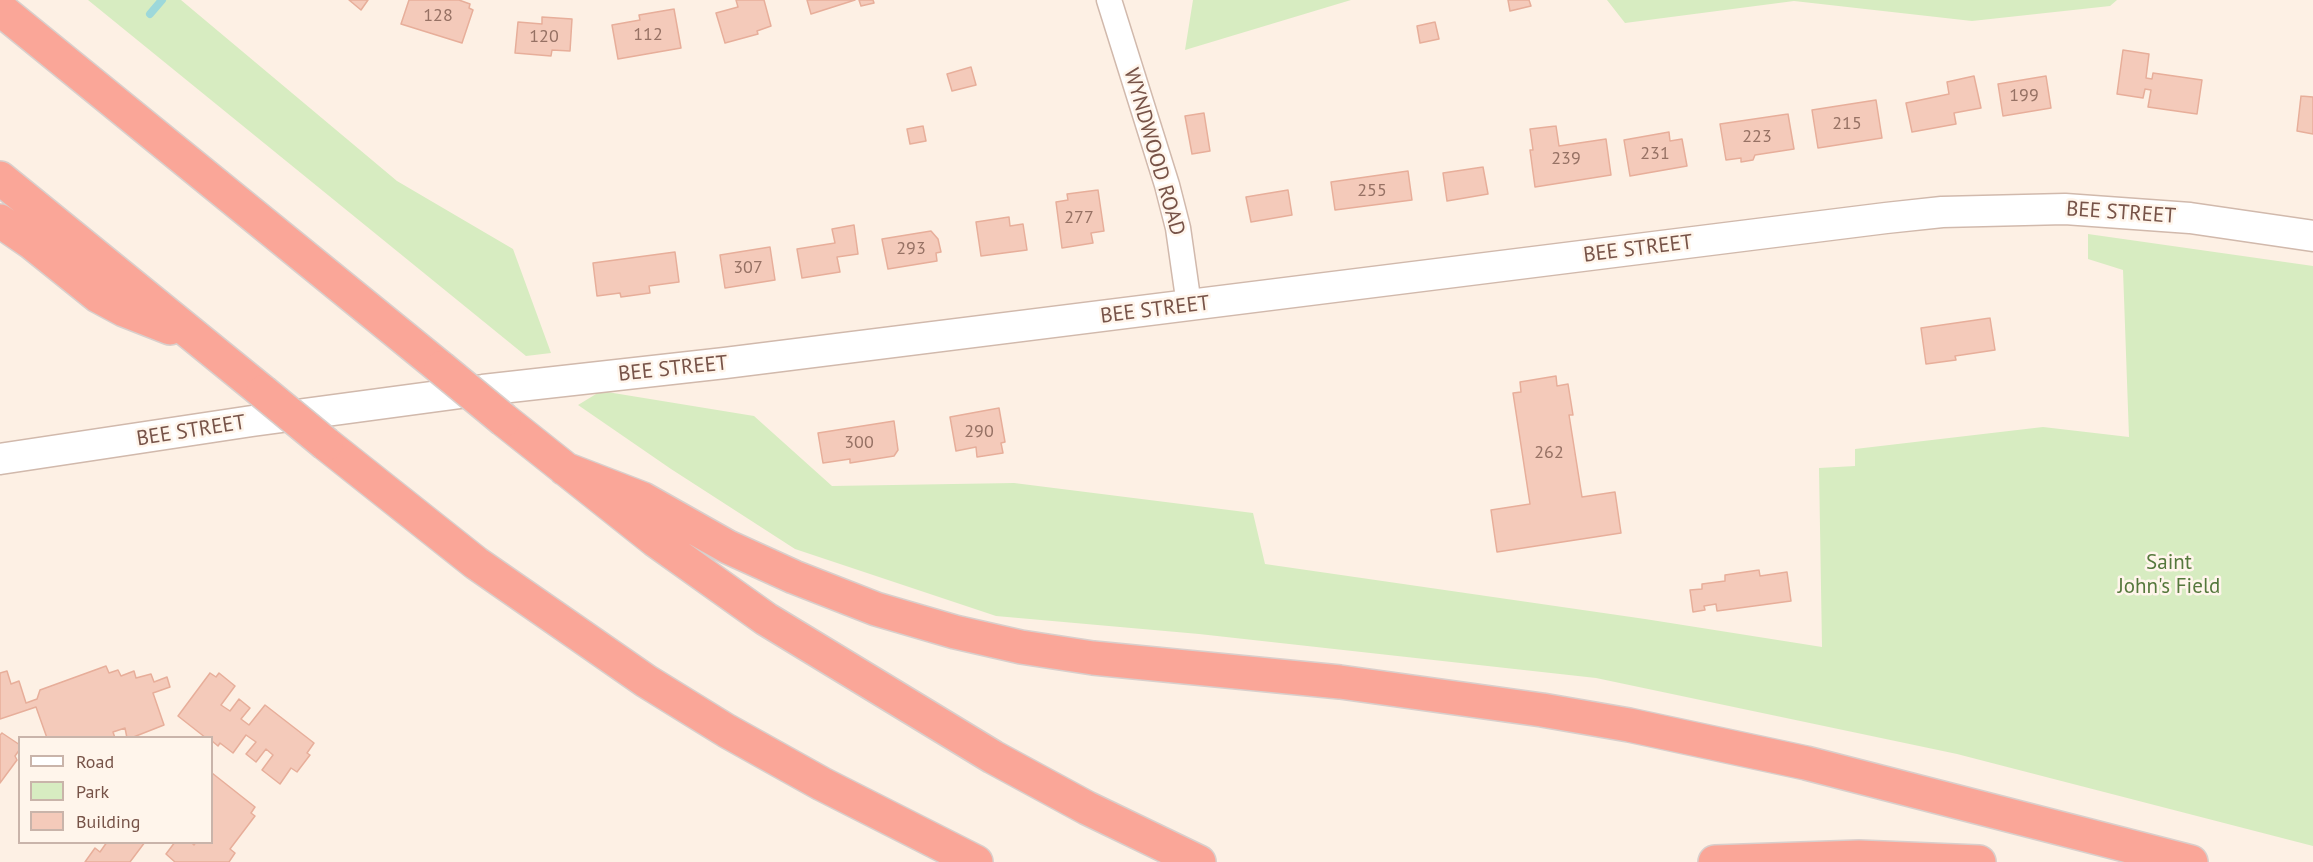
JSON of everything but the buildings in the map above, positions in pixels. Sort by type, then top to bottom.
[{"type":"highway","points":[[6,10],[504,420],[696,570],[766,619],[952,734],[1037,782],[1199,862]]},
{"type":"highway","points":[[0,178],[326,444],[476,563],[637,675],[758,749],[906,828],[976,862]]},
{"type":"highway","points":[[0,221],[113,305],[144,319],[192,334]]},
{"type":"highway","points":[[565,469],[643,499],[728,547],[794,578],[876,609],[954,632],[1021,647],[1093,658],[1340,682],[1542,710],[1637,726],[1806,763],[2191,862]]},
{"type":"highway","points":[[906,828],[940,862]]},
{"type":"highway","points":[[1714,862],[1858,857],[1979,862]]},
{"type":"street","name":"WYNDWOOD ROAD","points":[[1109,0],[1167,185],[1178,228],[1190,305]]},
{"type":"street","name":"BEE STREET","points":[[0,459],[252,421],[483,390],[725,363],[1942,212],[2037,209],[2139,213],[2313,236]]},
{"type":"green space","points":[[88,0],[181,0],[397,181],[513,249],[551,353],[526,356]]},
{"type":"green space","points":[[1193,0],[1351,0],[1185,50]]},
{"type":"green space","points":[[1607,0],[2117,0],[2110,6],[1972,21],[1794,1],[1625,23]]},
{"type":"green space","name":"Saint John's Field","points":[[2088,234],[2313,266],[2313,846],[1957,754],[1596,678],[1199,634],[996,616],[795,549],[671,469],[578,405],[601,391],[754,416],[832,486],[1014,483],[1253,513],[1265,564],[1822,647],[1819,468],[1855,466],[1855,449],[2043,427],[2129,437],[2123,270],[2088,259]]},
{"type":"waterway","points":[[150,14],[162,0]]}]
